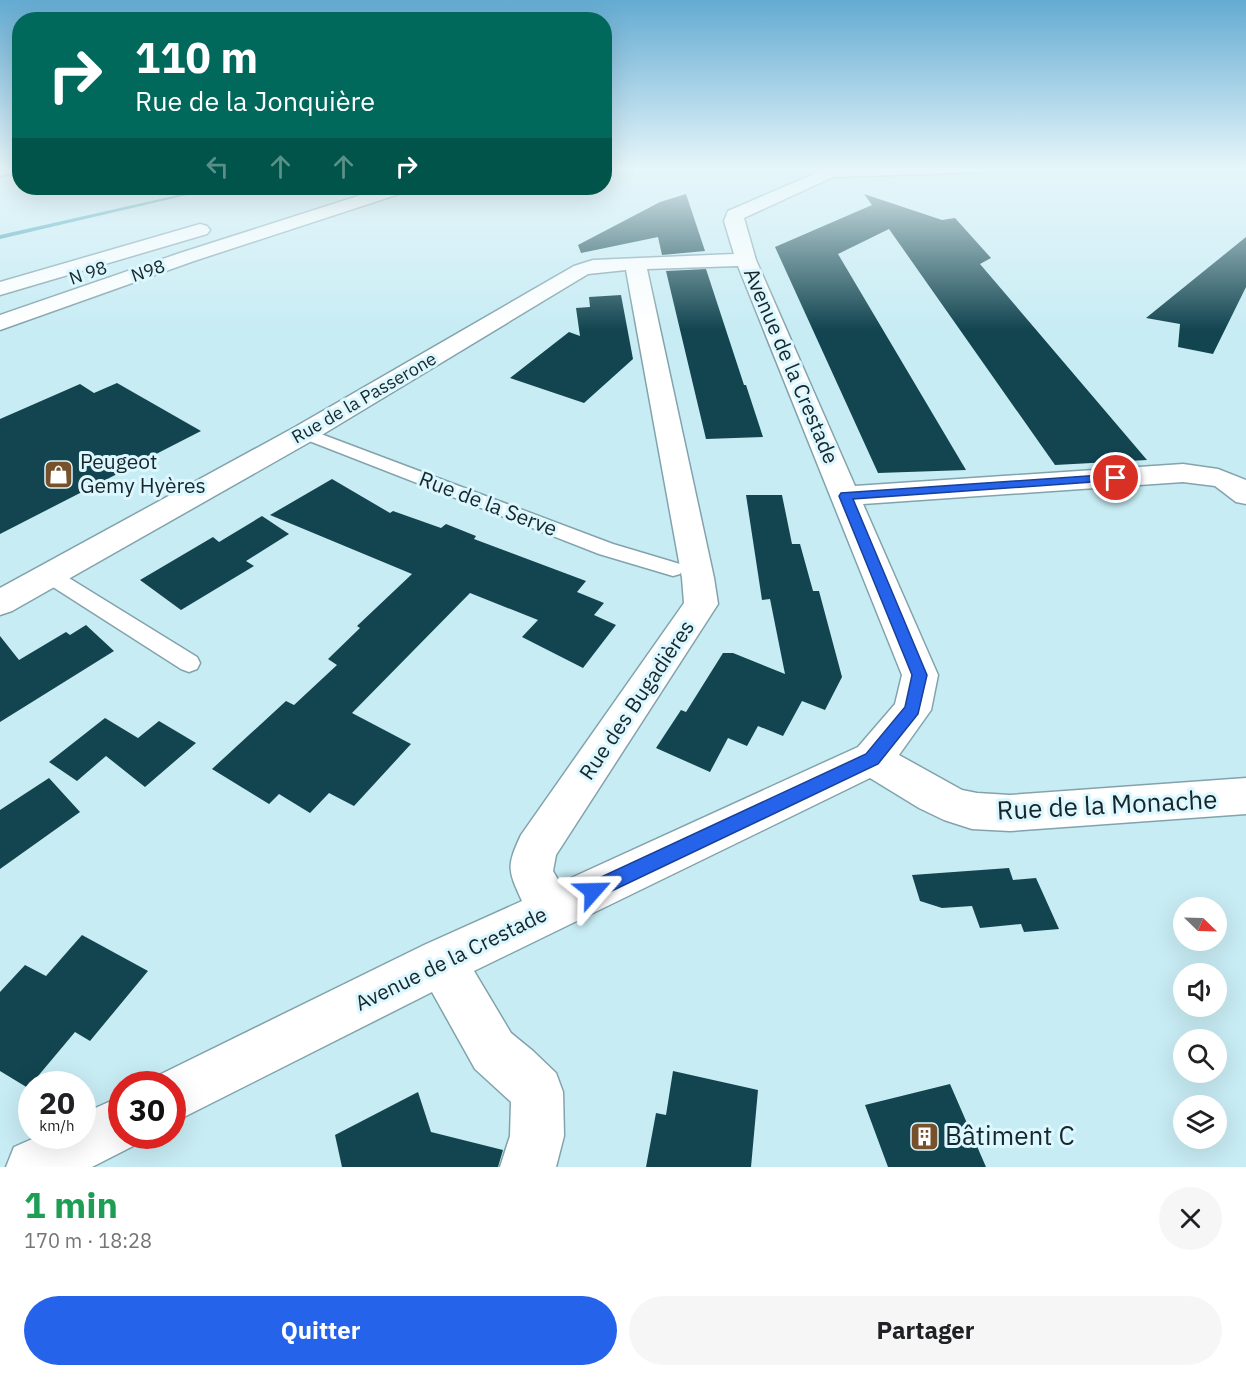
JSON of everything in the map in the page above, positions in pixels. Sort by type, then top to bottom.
[{"type":"main road","name":"N 98","points":[[0,302],[244,221]]},
{"type":"main road","name":"N98","points":[[0,323],[296,221]]},
{"type":"main road","name":"Avenue de la Crestade","points":[[186,1090],[441,962],[872,759],[912,710],[920,675],[746,260],[734,221]]},
{"type":"main road","points":[[0,289],[220,224]]},
{"type":"main road","name":"Rue de la Passerone","points":[[0,603],[305,433],[581,270],[593,266],[635,263],[746,260]]},
{"type":"main road","name":"Rue des Bugadières","points":[[550,911],[531,872],[536,849],[701,604],[698,578],[635,263]]},
{"type":"main road","points":[[846,496],[1183,473],[1209,475],[1231,482],[1246,495]]},
{"type":"main road","name":"Rue de la Monache","points":[[872,759],[936,795],[974,811],[1010,813],[1246,796]]},
{"type":"main road","points":[[441,962],[493,1051],[515,1069],[537,1092],[537,1136],[528,1167]]},
{"type":"main road","points":[[34,1167],[108,1130]]},
{"type":"lane","name":"Rue de la Serve","points":[[305,433],[606,549],[673,569]]},
{"type":"lane","points":[[49,575],[189,663]]},
{"type":"building","points":[[623,221],[695,221],[705,251],[662,255],[658,237],[581,253],[578,245]]},
{"type":"building","points":[[834,221],[958,221],[991,258],[980,264],[1147,460],[1055,465],[889,229],[838,254],[966,470],[878,473],[775,247]]},
{"type":"building","points":[[1246,237],[1246,287],[1213,354],[1178,347],[1180,324],[1146,318]]},
{"type":"building","points":[[706,269],[763,437],[706,439],[666,271]]},
{"type":"building","points":[[621,295],[633,359],[584,403],[510,378],[569,332],[580,336],[576,308],[590,307],[589,297]]},
{"type":"building","name":"Peugeot Gemy Hyères","points":[[117,383],[201,431],[0,534],[0,419],[80,384],[94,393]]},
{"type":"building","points":[[332,479],[390,513],[393,511],[441,528],[446,524],[476,536],[474,539],[586,581],[577,592],[604,603],[594,615],[616,625],[583,668],[522,637],[538,620],[470,593],[352,713],[411,744],[354,806],[329,793],[310,813],[279,794],[269,804],[212,769],[286,701],[294,705],[337,665],[328,659],[360,628],[357,626],[412,574],[270,515]]},
{"type":"building","points":[[746,495],[782,495],[792,544],[800,544],[813,591],[819,591],[842,677],[825,710],[802,701],[783,736],[758,726],[747,746],[728,738],[710,772],[656,748],[681,710],[686,712],[723,653],[733,653],[785,674],[770,599],[762,600]]},
{"type":"building","points":[[262,516],[289,534],[246,561],[254,566],[181,610],[140,580],[213,537],[219,542]]},
{"type":"building","points":[[86,625],[114,651],[0,722],[0,636],[19,660],[66,632],[70,635]]},
{"type":"building","points":[[105,718],[138,738],[159,721],[196,743],[145,787],[106,756],[77,781],[49,762]]},
{"type":"building","points":[[49,778],[80,812],[0,869],[0,810]]},
{"type":"building","points":[[1009,868],[1013,880],[1036,878],[1059,929],[1024,932],[1021,924],[980,928],[972,906],[942,908],[920,901],[912,875]]},
{"type":"building","points":[[82,935],[148,971],[90,1041],[75,1032],[42,1071],[18,1071],[18,1082],[0,1071],[0,992],[25,965],[46,976]]},
{"type":"building","points":[[673,1071],[758,1090],[751,1167],[646,1167],[656,1113],[666,1115]]},
{"type":"building","name":"Bâtiment C","points":[[950,1084],[986,1167],[888,1167],[865,1105]]},
{"type":"building","points":[[418,1092],[431,1132],[503,1150],[498,1167],[342,1167],[335,1135]]},
{"type":"waterway","points":[[0,237],[68,221]]},
{"type":"place","name":"Peugeot Gemy Hyères","points":[[59,474]]},
{"type":"place","name":"Bâtiment C","points":[[924,1136]]},
{"type":"route","points":[[593,891],[872,759],[912,710],[920,675],[846,496],[1116,478]]}]
